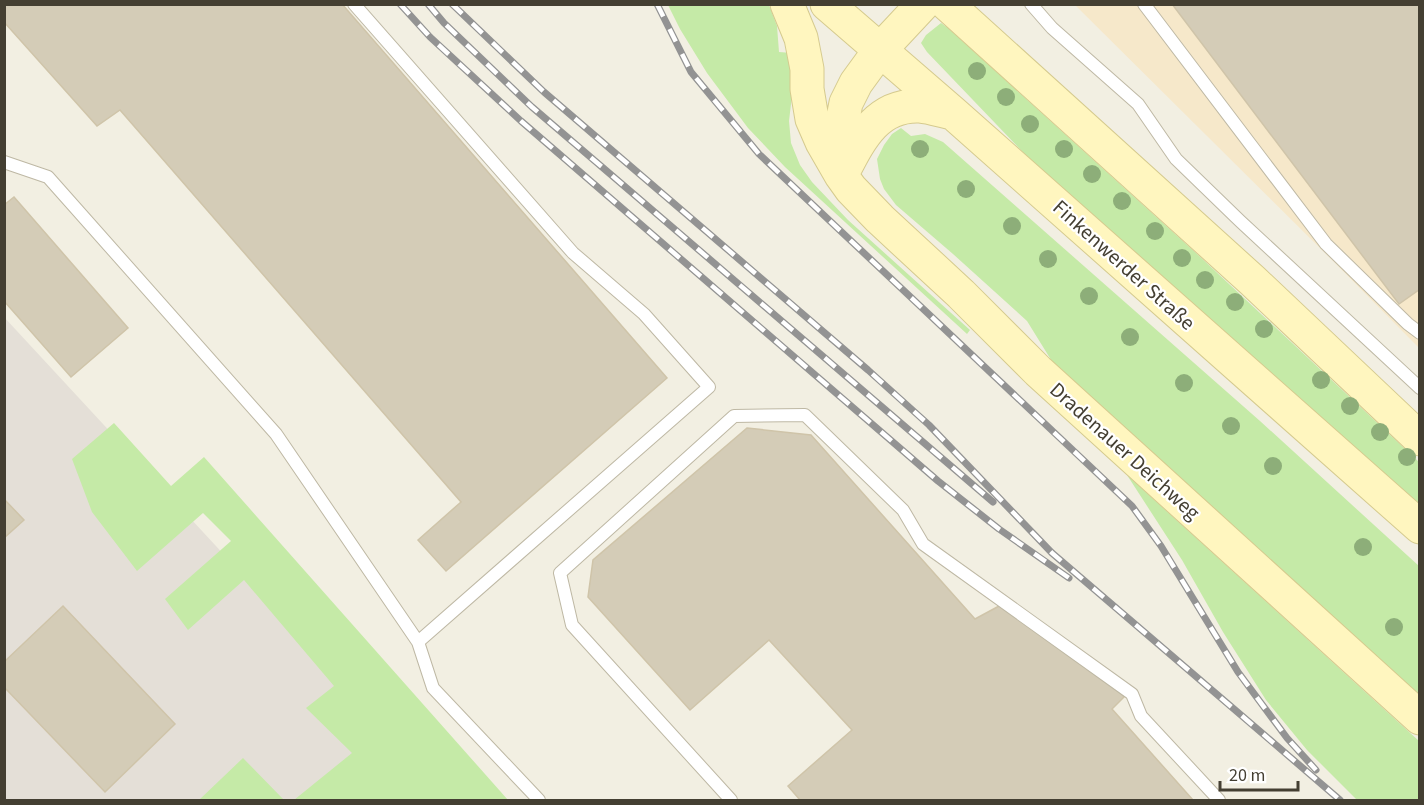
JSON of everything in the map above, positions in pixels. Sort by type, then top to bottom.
[{"type":"main road","name":"Dradenauer Deichweg","points":[[787,4],[801,38],[812,119],[822,142],[851,189],[961,294],[1038,372],[1419,718]]},
{"type":"main road","points":[[841,175],[842,123],[846,103],[856,83],[880,50],[923,4]]},
{"type":"main road","points":[[947,4],[1253,281],[1419,439]]},
{"type":"main road","name":"Dradenauer Deichweg","points":[[807,69],[836,7]]},
{"type":"main road","name":"Finkenwerder Straße","points":[[836,7],[880,50],[1419,527]]},
{"type":"main road","points":[[841,175],[858,143],[874,122],[893,111],[921,106],[953,113]]},
{"type":"lane","points":[[354,4],[573,253],[644,314],[709,387],[418,642]]},
{"type":"lane","points":[[1031,4],[1053,28],[1138,104],[1176,159],[1419,388]]},
{"type":"lane","points":[[1144,4],[1326,244],[1419,333]]},
{"type":"lane","points":[[4,162],[48,177],[276,434],[418,642],[433,688],[539,801]]},
{"type":"lane","points":[[731,801],[572,625],[561,573],[734,416],[805,415],[903,510],[922,544],[1132,694],[1141,716],[1219,801]]},
{"type":"shaded area","points":[[1075,5],[1419,5],[1419,348],[1334,262]]},
{"type":"shaded area","points":[[4,317],[389,733],[452,800],[5,800]]},
{"type":"green space","points":[[668,5],[769,5],[777,26],[779,52],[792,53],[793,87],[789,121],[791,143],[800,165],[812,182],[848,220],[970,330],[967,334],[785,167],[748,128],[707,73]]},
{"type":"green space","points":[[941,23],[1196,253],[1419,462],[1419,510],[1041,171],[927,52],[921,43],[926,35]]},
{"type":"green space","points":[[901,128],[911,136],[925,134],[943,142],[1260,421],[1419,566],[1419,702],[1053,363],[1027,321],[896,205],[884,189],[877,159],[892,134]]},
{"type":"green space","points":[[114,423],[171,486],[204,457],[508,800],[294,800],[352,753],[306,708],[334,686],[244,580],[188,630],[165,599],[231,541],[203,513],[137,571],[92,512],[72,459]]},
{"type":"green space","points":[[1127,475],[1419,741],[1419,800],[1357,800],[1307,750],[1266,700],[1223,632],[1182,560]]},
{"type":"green space","points":[[243,758],[284,800],[199,800]]},
{"type":"building","points":[[4,4],[342,4],[667,378],[446,571],[418,540],[461,502],[120,110],[97,126],[4,22]]},
{"type":"building","points":[[1172,4],[1420,4],[1420,289],[1399,304]]},
{"type":"building","points":[[14,197],[128,328],[71,377],[4,301],[4,205]]},
{"type":"building","points":[[747,428],[811,435],[975,619],[1001,605],[1113,683],[1124,697],[1112,709],[1193,800],[800,800],[788,786],[852,730],[769,640],[690,710],[588,597],[593,560]]},
{"type":"building","points":[[4,499],[24,520],[4,538]]},
{"type":"building","points":[[63,606],[175,724],[105,792],[4,687],[4,662]]},
{"type":"railway","points":[[400,4],[430,37],[521,121],[938,481],[999,529],[1069,578]]},
{"type":"railway","points":[[428,4],[444,23],[532,107],[993,502]]},
{"type":"railway","points":[[452,4],[544,92],[929,425],[1052,553],[1340,800]]},
{"type":"railway","points":[[657,4],[691,72],[759,154],[1132,506],[1161,546],[1238,672],[1287,738],[1316,770]]}]
